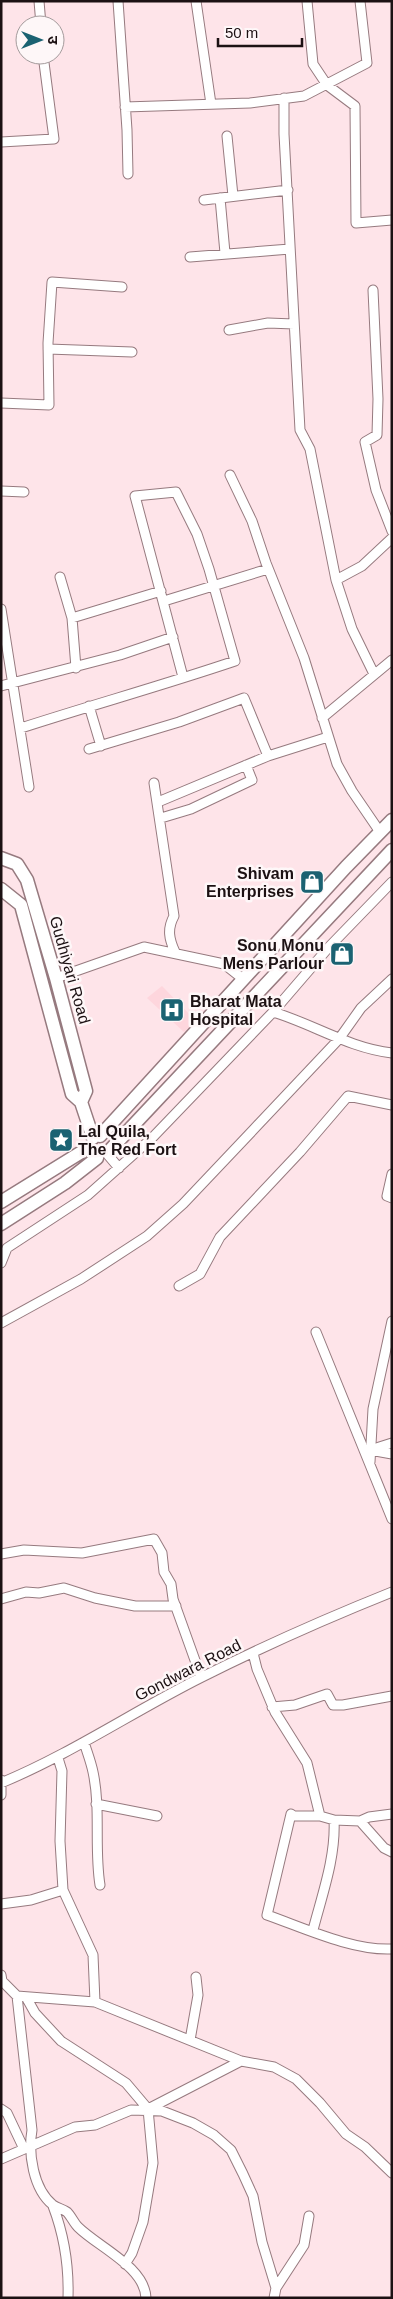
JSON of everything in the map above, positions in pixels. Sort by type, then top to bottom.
[{"type":"street","points":[[40,1],[41,15]]},
{"type":"street","points":[[118,1],[128,174]]},
{"type":"street","points":[[196,1],[211,104]]},
{"type":"street","points":[[308,1],[313,64],[327,85],[355,106],[356,223],[392,220]]},
{"type":"street","points":[[125,107],[250,104],[304,96],[367,63],[360,1]]},
{"type":"street","points":[[1,142],[54,138],[45,65]]},
{"type":"street","points":[[284,98],[300,430],[310,449],[336,580],[352,629],[374,674]]},
{"type":"street","points":[[227,136],[232,196]]},
{"type":"street","points":[[204,200],[288,190]]},
{"type":"street","points":[[220,198],[226,253]]},
{"type":"street","points":[[190,257],[290,249]]},
{"type":"street","points":[[1,402],[49,405],[48,349],[52,282],[122,287]]},
{"type":"street","points":[[373,290],[378,399],[377,435],[365,442],[376,490],[392,531]]},
{"type":"street","points":[[229,330],[268,323],[294,324]]},
{"type":"street","points":[[48,349],[132,352]]},
{"type":"street","points":[[230,476],[252,522],[304,658],[337,764],[352,791],[380,832]]},
{"type":"street","points":[[1,490],[24,492]]},
{"type":"street","points":[[21,728],[184,678],[235,661],[197,534],[176,492],[136,496],[184,678]]},
{"type":"street","points":[[336,580],[362,566],[392,538]]},
{"type":"street","points":[[164,601],[268,568]]},
{"type":"street","points":[[60,577],[72,618],[76,668]]},
{"type":"street","points":[[72,618],[161,591]]},
{"type":"street","points":[[1,608],[29,787]]},
{"type":"street","points":[[1,686],[76,668],[173,637]]},
{"type":"street","points":[[322,718],[392,660]]},
{"type":"street","points":[[89,749],[244,698],[268,756]]},
{"type":"street","points":[[89,706],[101,746]]},
{"type":"street","points":[[158,802],[268,756],[328,737]]},
{"type":"street","points":[[161,818],[191,809],[252,780],[246,765]]},
{"type":"street","points":[[154,783],[161,818],[174,916],[169,925],[170,940],[175,952]]},
{"type":"street","points":[[1,1202],[94,1141],[242,979],[392,820]]},
{"type":"street","points":[[1,1224],[65,1183],[105,1154],[392,850]]},
{"type":"street","name":"Gudhiyari Road","points":[[1,858],[16,864],[27,880],[56,978],[86,1091],[81,1102]]},
{"type":"street","points":[[1,1263],[7,1248],[88,1195],[186,1105],[273,1012],[329,947],[392,882]]},
{"type":"street","name":"Gudhiyari Road","points":[[1,889],[21,905],[72,1094],[81,1102],[94,1141]]},
{"type":"street","points":[[56,978],[144,947],[175,952],[184,956],[224,964],[242,979]]},
{"type":"street","points":[[1,1323],[81,1278],[147,1236],[182,1204],[339,1039],[361,1008],[392,979]]},
{"type":"street","points":[[381,989],[392,990]]},
{"type":"street","points":[[273,1012],[299,1020],[339,1039],[376,1051],[392,1052]]},
{"type":"street","points":[[179,1286],[200,1274],[220,1237],[300,1152],[348,1096],[392,1105]]},
{"type":"street","points":[[94,1141],[107,1139],[105,1154]]},
{"type":"street","points":[[94,1141],[91,1154],[105,1154],[119,1168]]},
{"type":"street","points":[[392,1174],[387,1196],[392,1198]]},
{"type":"street","points":[[370,1465],[373,1410],[381,1364],[392,1322]]},
{"type":"street","points":[[316,1332],[392,1519]]},
{"type":"street","points":[[370,1450],[392,1444]]},
{"type":"street","points":[[370,1450],[392,1454]]},
{"type":"street","points":[[1,1554],[24,1550],[82,1553],[154,1539],[162,1553],[164,1572],[171,1584],[176,1606],[201,1677]]},
{"type":"street","points":[[1,1599],[26,1592],[64,1588],[95,1598],[136,1606],[176,1606]]},
{"type":"street","name":"Gondwara Road","points":[[2,1782],[58,1758],[201,1677],[320,1620],[392,1592]]},
{"type":"street","points":[[253,1653],[257,1669],[272,1707],[282,1727],[307,1763],[320,1816]]},
{"type":"street","points":[[272,1707],[295,1704],[327,1694],[333,1705],[343,1705],[392,1696]]},
{"type":"street","points":[[84,1742],[93,1773],[96,1804],[97,1867],[100,1885]]},
{"type":"street","points":[[58,1758],[62,1771],[60,1841],[63,1890],[93,1955],[95,2002]]},
{"type":"street","points":[[1,1795],[2,1782]]},
{"type":"street","points":[[96,1804],[157,1816]]},
{"type":"street","points":[[392,1814],[369,1817],[360,1821],[334,1820],[320,1816],[294,1816],[291,1814],[267,1914],[356,1946],[377,1950],[392,1949]]},
{"type":"street","points":[[313,1930],[335,1836],[334,1820]]},
{"type":"street","points":[[360,1821],[384,1848],[392,1852]]},
{"type":"street","points":[[1,1904],[31,1900],[63,1890]]},
{"type":"street","points":[[1,1975],[2,1980],[21,1996],[61,2041],[126,2083],[148,2109],[153,2163],[143,2222],[126,2264]]},
{"type":"street","points":[[190,2040],[198,1995],[196,1977]]},
{"type":"street","points":[[21,1996],[95,2002],[241,2062],[274,2067],[296,2079],[320,2103],[346,2134],[365,2147],[392,2173]]},
{"type":"street","points":[[21,1996],[32,2130],[26,2148]]},
{"type":"street","points":[[148,2109],[241,2062]]},
{"type":"street","points":[[1,2109],[11,2119],[26,2148],[39,2190],[53,2206],[61,2227],[68,2270],[68,2298]]},
{"type":"street","points":[[1,2159],[75,2127],[95,2124],[131,2110],[148,2109],[162,2111],[193,2123],[214,2135],[231,2150],[253,2196],[262,2242],[276,2288]]},
{"type":"street","points":[[53,2206],[67,2212],[78,2227],[126,2264],[144,2285],[146,2298]]},
{"type":"street","points":[[274,2298],[276,2288],[304,2244],[309,2216]]},
{"type":"shaded area","name":"Bharat Mata Hospital","points":[[162,986],[196,1021],[184,1032],[147,998]]},
{"type":"place","name":"Shivam Enterprises","points":[[312,882]]},
{"type":"place","name":"Sonu Monu Mens Parlour","points":[[342,954]]},
{"type":"place","name":"Bharat Mata Hospital","points":[[172,1010]]},
{"type":"place","name":"Lal Quila, The Red Fort","points":[[61,1140]]}]
